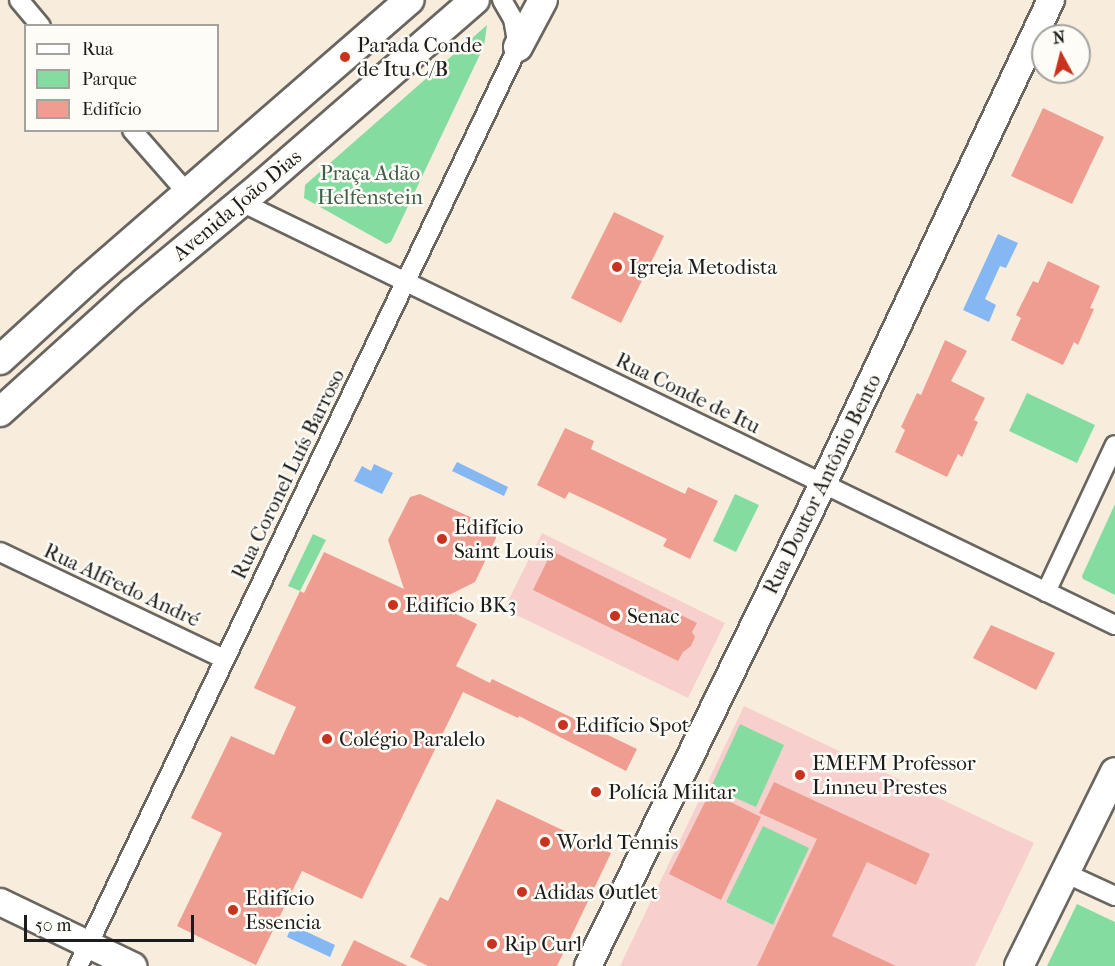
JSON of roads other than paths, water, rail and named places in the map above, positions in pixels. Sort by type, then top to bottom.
[{"type":"main road","name":"Avenida João Dias","points":[[0,360],[85,282],[410,0]]},
{"type":"main road","name":"Avenida João Dias","points":[[0,412],[133,292],[475,0]]},
{"type":"main road","points":[[518,46],[543,0]]},
{"type":"main road","points":[[1019,966],[1115,772]]},
{"type":"street","points":[[19,0],[39,24]]},
{"type":"street","points":[[502,0],[513,19],[518,46]]},
{"type":"street","name":"Rua Doutor Antônio Bento","points":[[588,966],[823,484],[1051,0]]},
{"type":"street","name":"Rua Coronel Luís Barroso","points":[[84,955],[518,46]]},
{"type":"street","points":[[134,132],[188,194]]},
{"type":"street","name":"Rua Conde de Itu","points":[[241,202],[1115,625]]},
{"type":"street","points":[[1046,592],[1115,445]]},
{"type":"street","name":"Rua Alfredo André","points":[[0,552],[224,659]]},
{"type":"street","points":[[1065,873],[1115,896]]},
{"type":"street","points":[[0,902],[84,955],[133,966]]},
{"type":"water","points":[[998,234],[1018,243],[1006,268],[1000,266],[985,299],[996,305],[989,322],[963,310]]},
{"type":"water","points":[[457,462],[508,487],[504,496],[452,471]]},
{"type":"water","points":[[374,464],[393,473],[382,494],[354,481],[362,466],[371,471]]},
{"type":"water","points":[[292,925],[335,945],[330,957],[287,937]]},
{"type":"place","name":"Parada Conde de Itu C/B","points":[[345,57]]},
{"type":"place","name":"Igreja Metodista","points":[[617,267]]},
{"type":"place","name":"Edifício Saint Louis","points":[[442,539]]},
{"type":"place","name":"Edifício BK3","points":[[393,605]]},
{"type":"place","name":"Senac","points":[[615,616]]},
{"type":"place","name":"Edifício Spot","points":[[563,725]]},
{"type":"place","name":"Colégio Paralelo","points":[[327,739]]},
{"type":"place","name":"EMEFM Professor Linneu Prestes","points":[[800,775]]},
{"type":"place","name":"Polícia Militar","points":[[596,792]]},
{"type":"place","name":"World Tennis","points":[[545,842]]},
{"type":"place","name":"Adidas Outlet","points":[[522,892]]},
{"type":"place","name":"Edifício Essencia","points":[[233,910]]},
{"type":"place","name":"Rip Curl","points":[[492,944]]},
{"type":"park label","name":"Praça Adão Helfenstein","points":[[370,185]]}]
